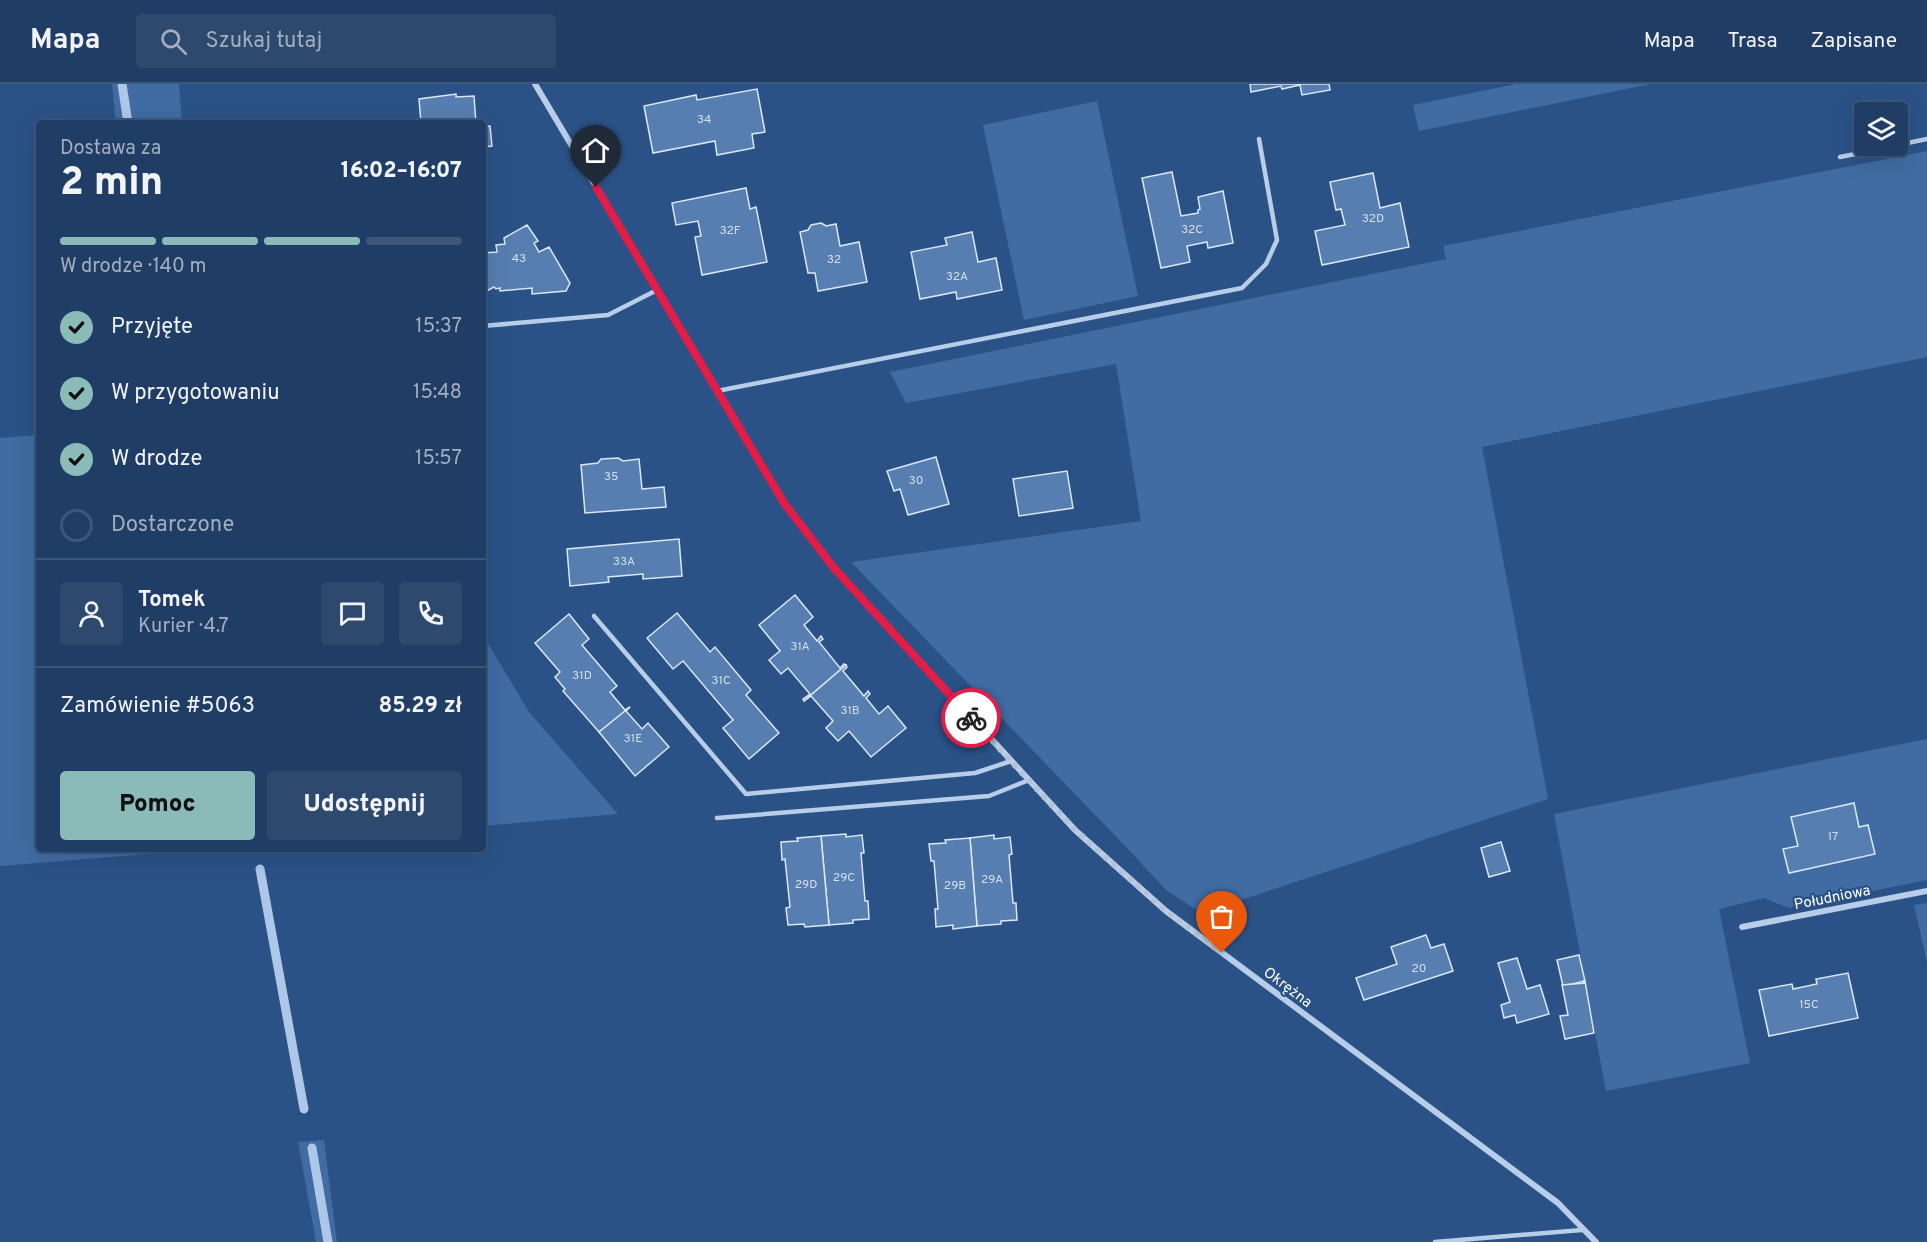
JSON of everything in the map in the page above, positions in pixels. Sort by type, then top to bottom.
[{"type":"street","name":"Okrężna","points":[[535,84],[784,503],[834,568],[1075,830],[1166,911],[1558,1203],[1596,1242]]},
{"type":"street","name":"Południowa","points":[[1742,927],[1927,891]]},
{"type":"lane","points":[[717,391],[1242,288],[1266,264],[1277,240],[1259,139]]},
{"type":"lane","points":[[1908,143],[1927,139]]},
{"type":"lane","points":[[1840,157],[1854,154]]},
{"type":"lane","points":[[486,326],[608,315],[657,290]]},
{"type":"lane","points":[[594,616],[746,794],[975,773],[1011,761]]},
{"type":"lane","points":[[717,818],[989,796],[1029,780]]},
{"type":"lane","points":[[1435,1242],[1582,1230]]},
{"type":"shaded area","points":[[112,84],[179,84],[182,120],[116,120]]},
{"type":"shaded area","points":[[1516,84],[1651,84],[1419,131],[1413,105]]},
{"type":"shaded area","points":[[1097,101],[1138,296],[1024,320],[983,125]]},
{"type":"shaded area","points":[[1927,151],[1927,357],[1482,447],[1548,799],[1201,913],[1166,890],[851,562],[1141,521],[1116,364],[906,403],[890,372],[1446,259],[1443,246]]},
{"type":"shaded area","points":[[36,435],[36,852],[172,852],[0,866],[0,438]]},
{"type":"shaded area","points":[[486,640],[529,712],[618,814],[486,826]]},
{"type":"shaded area","points":[[1927,739],[1927,880],[1789,908],[1764,898],[1719,909],[1750,1063],[1606,1091],[1554,814]]},
{"type":"shaded area","points":[[1927,903],[1927,962],[1914,905]]},
{"type":"shaded area","points":[[324,1140],[337,1242],[316,1242],[298,1142]]},
{"type":"building","points":[[1250,84],[1329,84],[1330,90],[1302,95],[1300,85],[1251,92]]},
{"type":"building","points":[[757,89],[765,132],[752,134],[754,148],[717,155],[715,141],[653,153],[644,106],[696,95],[697,100]]},
{"type":"building","points":[[456,94],[456,97],[474,96],[476,120],[421,120],[419,99]]},
{"type":"building","points":[[490,126],[492,146],[486,147],[486,127]]},
{"type":"building","points":[[1172,172],[1181,216],[1198,213],[1200,209],[1198,197],[1223,191],[1233,243],[1208,248],[1207,242],[1187,246],[1190,262],[1161,268],[1142,178]]},
{"type":"building","points":[[1373,173],[1380,208],[1400,203],[1409,247],[1322,265],[1315,231],[1345,225],[1341,209],[1336,210],[1330,182]]},
{"type":"building","points":[[746,188],[750,209],[756,207],[767,262],[702,275],[695,237],[701,236],[698,221],[676,225],[672,203]]},
{"type":"building","points":[[821,223],[826,226],[836,224],[840,246],[859,242],[867,282],[818,291],[815,273],[808,273],[800,232],[808,230],[811,225]]},
{"type":"building","points":[[527,225],[538,241],[534,243],[539,252],[549,247],[570,283],[566,291],[532,294],[532,288],[500,291],[500,288],[494,287],[486,291],[486,253],[497,252],[496,245],[505,244],[504,238]]},
{"type":"building","points":[[972,232],[978,262],[996,258],[1002,290],[957,299],[956,292],[920,299],[911,252],[947,245],[945,238]]},
{"type":"building","points":[[936,457],[949,504],[908,515],[900,489],[894,491],[887,471]]},
{"type":"building","points":[[618,458],[623,461],[639,459],[642,489],[664,487],[666,507],[585,513],[581,465],[598,463],[601,459]]},
{"type":"building","points":[[1067,471],[1073,508],[1019,516],[1013,479]]},
{"type":"building","points":[[679,539],[682,576],[643,579],[643,574],[608,577],[609,582],[570,586],[567,549]]},
{"type":"building","points":[[795,595],[813,617],[804,625],[817,641],[821,636],[823,639],[819,642],[840,668],[846,665],[804,701],[803,699],[810,694],[788,668],[781,674],[769,660],[780,651],[759,625]]},
{"type":"building","points":[[677,613],[710,652],[715,647],[751,690],[746,695],[779,733],[749,759],[723,728],[733,720],[683,661],[673,669],[647,638]]},
{"type":"building","points":[[569,614],[589,639],[582,645],[617,686],[610,692],[625,710],[630,707],[599,732],[563,691],[565,689],[555,677],[560,672],[535,643]]},
{"type":"building","points":[[846,665],[843,671],[864,696],[868,691],[870,694],[866,698],[879,714],[888,706],[906,728],[871,757],[849,731],[838,741],[826,728],[833,721],[811,696],[804,701]]},
{"type":"building","points":[[630,707],[626,711],[642,729],[648,723],[669,747],[635,776],[599,732]]},
{"type":"building","points":[[1854,803],[1859,827],[1868,825],[1875,854],[1789,873],[1783,849],[1798,846],[1791,817]]},
{"type":"building","points":[[846,834],[846,837],[862,835],[864,853],[861,853],[865,901],[868,901],[869,919],[829,925],[821,836]]},
{"type":"building","points":[[994,835],[994,839],[1010,837],[1012,854],[1009,855],[1013,903],[1016,903],[1017,920],[977,926],[970,838]]},
{"type":"building","points":[[821,836],[829,925],[805,927],[804,924],[788,925],[786,908],[790,907],[781,842]]},
{"type":"building","points":[[970,838],[977,926],[953,929],[953,925],[936,927],[935,909],[938,909],[934,861],[931,861],[929,844]]},
{"type":"building","points":[[1501,842],[1510,871],[1489,877],[1481,848]]},
{"type":"building","points":[[1426,935],[1431,948],[1444,944],[1453,971],[1364,1000],[1356,978],[1397,964],[1391,947]]},
{"type":"building","points":[[1579,955],[1585,981],[1563,986],[1557,960]]},
{"type":"building","points":[[1517,958],[1527,989],[1540,985],[1549,1014],[1517,1023],[1515,1015],[1504,1018],[1501,1005],[1510,1002],[1498,963]]},
{"type":"building","points":[[1848,973],[1858,1018],[1769,1036],[1759,990],[1792,984],[1793,989],[1817,984],[1816,979]]},
{"type":"building","points":[[1585,981],[1594,1033],[1565,1039],[1560,1016],[1568,1015],[1562,985],[1584,983]]},
{"type":"waterway","points":[[122,84],[128,120]]},
{"type":"waterway","points":[[260,869],[304,1109]]},
{"type":"waterway","points":[[312,1148],[328,1242]]},
{"type":"way so far","points":[[971,718],[1075,830],[1166,911],[1222,953]]},
{"type":"route","points":[[596,187],[784,503],[834,568],[971,718]]}]
